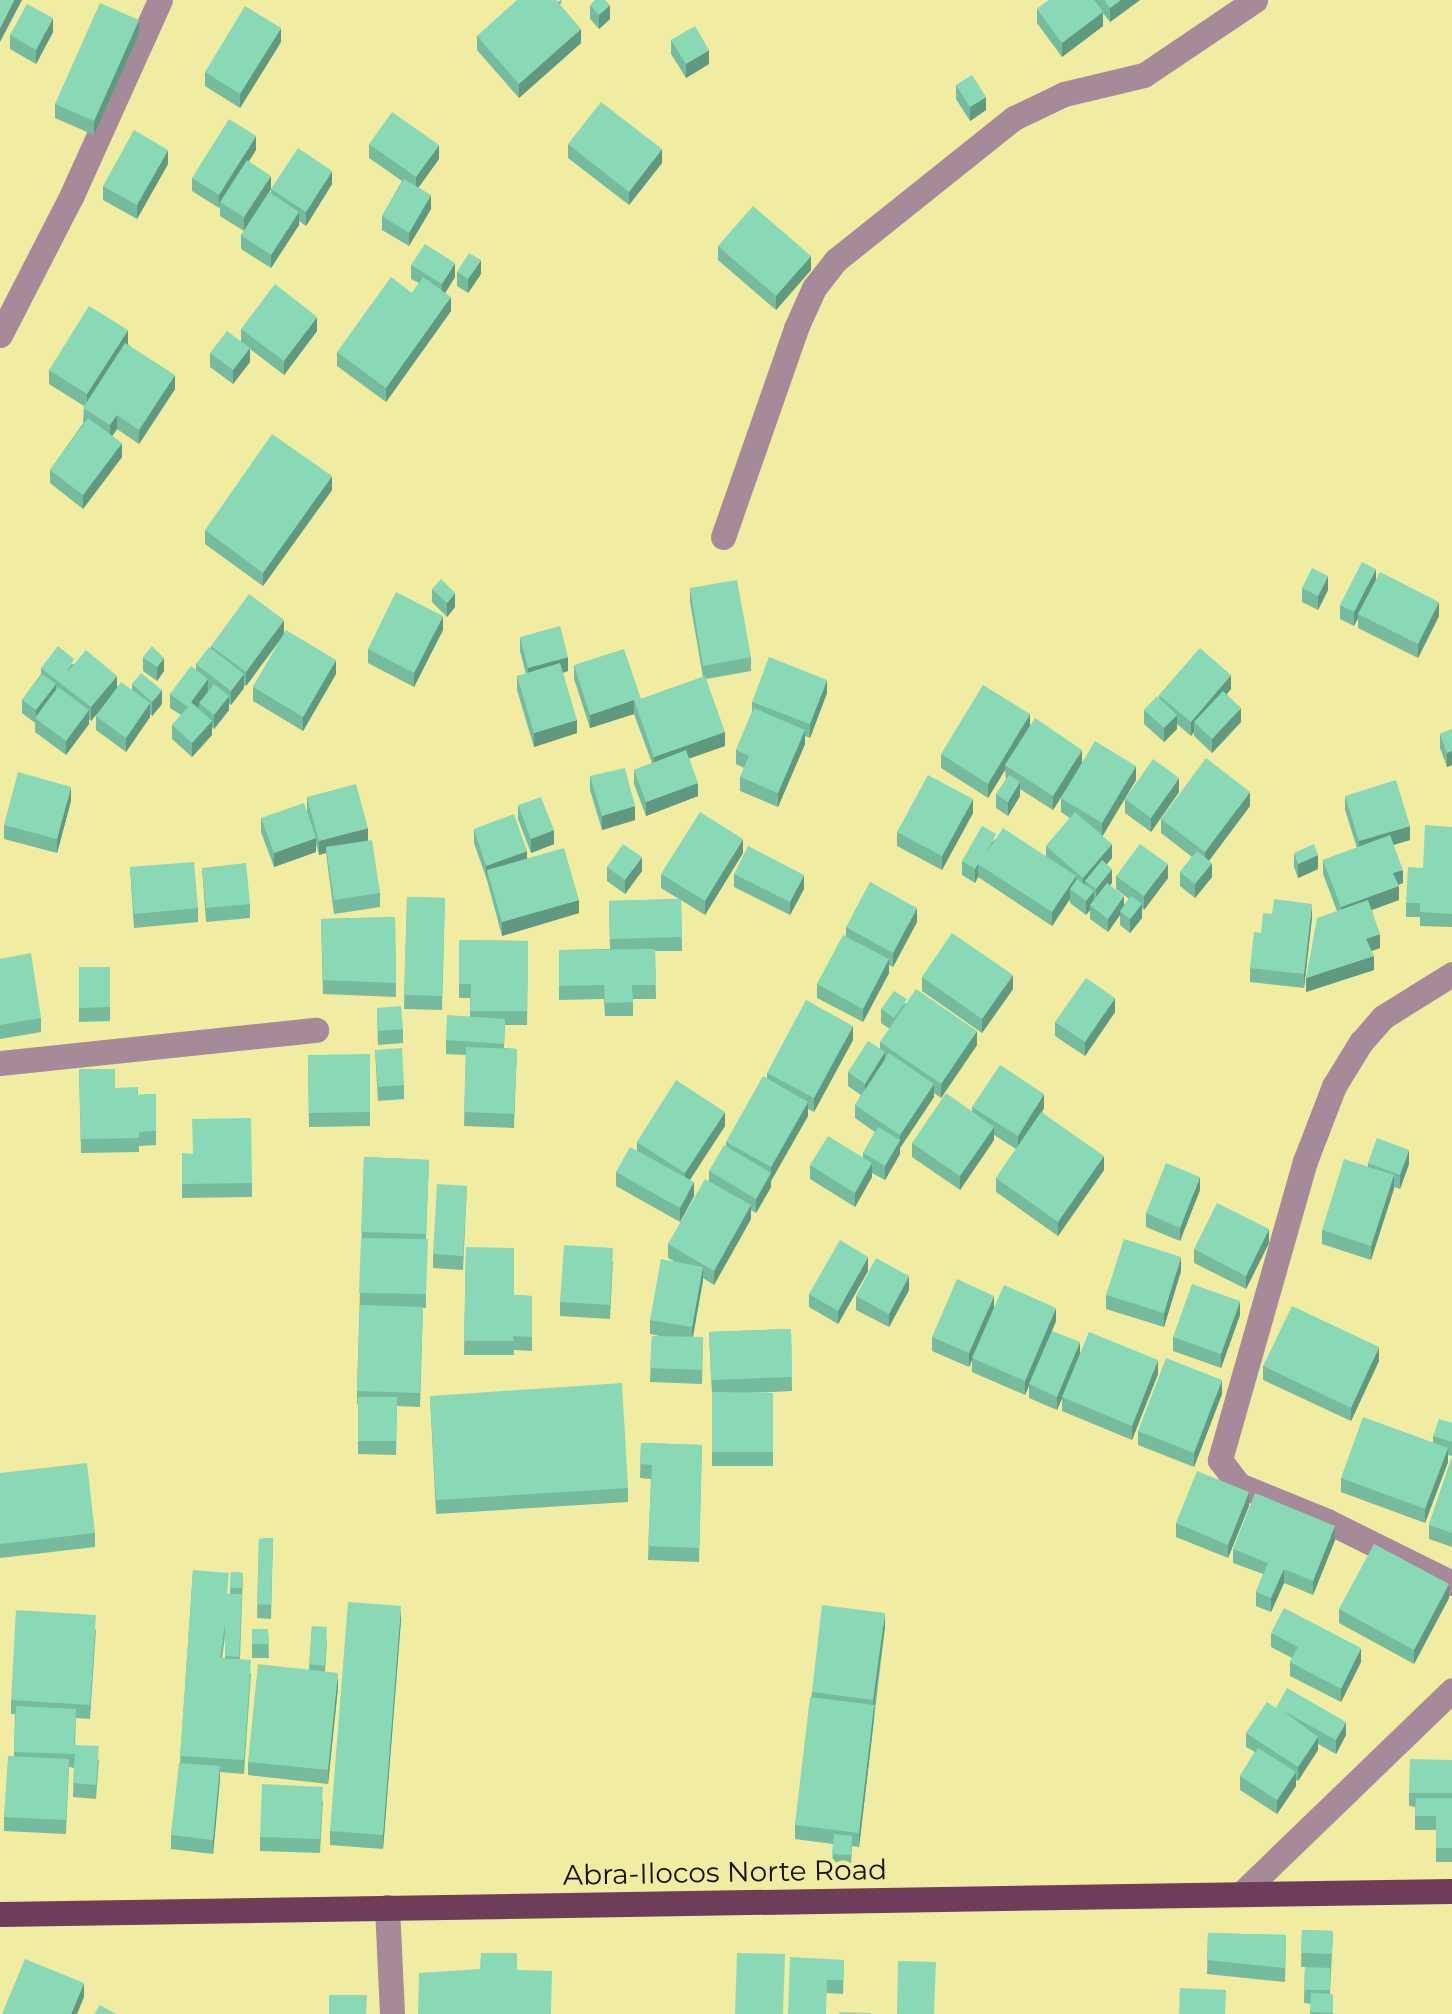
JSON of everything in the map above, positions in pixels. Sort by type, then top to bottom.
[{"type":"main road","name":"Abra-Ilocos Norte Road","points":[[0,1914],[1452,1891]]},
{"type":"street","points":[[0,335],[71,197],[160,0]]},
{"type":"street","points":[[722,537],[796,328],[814,288],[836,260],[1014,118],[1064,94],[1144,75],[1255,0]]},
{"type":"street","points":[[1452,974],[1383,1018],[1361,1042],[1334,1086],[1305,1161],[1220,1460],[1239,1485],[1327,1521],[1452,1583]]},
{"type":"street","points":[[0,1063],[316,1030]]},
{"type":"street","points":[[1242,1893],[1452,1690]]},
{"type":"street","points":[[387,1907],[392,2014]]},
{"type":"building","points":[[0,0],[14,0],[0,28]]},
{"type":"building","points":[[517,0],[556,0],[581,29],[519,84],[477,36]]},
{"type":"building","points":[[595,0],[605,0],[610,5],[599,15],[590,5]]},
{"type":"building","points":[[1049,0],[1094,0],[1103,12],[1062,43],[1037,9]]},
{"type":"building","points":[[1104,0],[1121,0],[1110,8]]},
{"type":"building","points":[[100,3],[139,20],[94,121],[55,104]]},
{"type":"building","points":[[27,4],[53,18],[36,50],[10,35]]},
{"type":"building","points":[[245,6],[281,28],[240,94],[205,72]]},
{"type":"building","points":[[695,26],[709,50],[686,64],[671,40]]},
{"type":"building","points":[[972,75],[986,97],[970,107],[956,85]]},
{"type":"building","points":[[601,102],[662,149],[629,192],[568,144]]},
{"type":"building","points":[[392,112],[439,145],[416,177],[369,144]]},
{"type":"building","points":[[229,119],[256,136],[219,195],[192,178]]},
{"type":"building","points":[[134,130],[168,150],[137,205],[103,186]]},
{"type":"building","points":[[298,148],[332,171],[306,212],[271,189]]},
{"type":"building","points":[[247,160],[271,176],[244,217],[220,202]]},
{"type":"building","points":[[404,179],[431,195],[409,233],[382,216]]},
{"type":"building","points":[[269,192],[299,212],[271,255],[241,235]]},
{"type":"building","points":[[753,206],[811,256],[776,296],[718,246]]},
{"type":"building","points":[[425,244],[455,263],[442,284],[411,265]]},
{"type":"building","points":[[469,253],[481,260],[468,279],[457,272]]},
{"type":"building","points":[[391,277],[412,293],[423,277],[451,297],[386,388],[337,352]]},
{"type":"building","points":[[275,284],[317,317],[284,361],[241,329]]},
{"type":"building","points":[[89,306],[128,330],[87,394],[49,370]]},
{"type":"building","points":[[227,331],[250,348],[233,370],[210,353]]},
{"type":"building","points":[[125,343],[175,375],[139,430],[117,415],[110,425],[83,408]]},
{"type":"building","points":[[88,418],[122,443],[83,495],[50,470]]},
{"type":"building","points":[[272,434],[332,476],[263,573],[205,530]]},
{"type":"building","points":[[1362,562],[1376,569],[1354,612],[1340,605]]},
{"type":"building","points":[[1312,568],[1328,576],[1318,596],[1302,588]]},
{"type":"building","points":[[1380,572],[1439,602],[1418,644],[1358,614]]},
{"type":"building","points":[[441,579],[455,593],[447,603],[432,589]]},
{"type":"building","points":[[737,580],[751,657],[703,666],[690,588]]},
{"type":"building","points":[[396,592],[443,616],[414,673],[368,649]]},
{"type":"building","points":[[249,594],[284,620],[246,672],[211,646]]},
{"type":"building","points":[[560,626],[568,657],[528,668],[520,637]]},
{"type":"building","points":[[286,630],[336,660],[303,717],[253,687]]},
{"type":"building","points":[[58,646],[74,659],[66,674],[86,650],[117,676],[91,707],[41,668]]},
{"type":"building","points":[[152,646],[164,658],[157,667],[143,657]]},
{"type":"building","points":[[209,647],[244,674],[231,691],[196,664]]},
{"type":"building","points":[[1200,648],[1231,675],[1191,722],[1159,695]]},
{"type":"building","points":[[624,649],[641,699],[705,676],[725,732],[654,757],[634,700],[590,715],[574,665]]},
{"type":"building","points":[[769,657],[827,680],[810,724],[752,702]]},
{"type":"building","points":[[560,663],[577,720],[534,733],[517,676]]},
{"type":"building","points":[[191,666],[208,679],[191,702],[212,721],[192,743],[172,725],[188,707],[170,694]]},
{"type":"building","points":[[141,673],[162,690],[152,702],[132,684]]},
{"type":"building","points":[[42,674],[56,684],[36,710],[22,700]]},
{"type":"building","points":[[121,682],[150,703],[126,738],[96,716]]},
{"type":"building","points":[[214,684],[229,696],[214,715],[199,703]]},
{"type":"building","points":[[983,685],[1030,714],[988,784],[941,754]]},
{"type":"building","points":[[58,687],[89,710],[66,741],[35,718]]},
{"type":"building","points":[[1223,691],[1241,708],[1212,739],[1194,722]]},
{"type":"building","points":[[1157,696],[1177,715],[1164,728],[1144,710]]},
{"type":"building","points":[[754,708],[805,730],[778,793],[740,777],[749,756],[736,750]]},
{"type":"building","points":[[1035,718],[1082,750],[1053,796],[1005,765]]},
{"type":"building","points":[[1452,729],[1452,751],[1447,753],[1440,734]]},
{"type":"building","points":[[1095,741],[1136,766],[1102,823],[1061,798]]},
{"type":"building","points":[[686,750],[698,783],[646,802],[634,770]]},
{"type":"building","points":[[1206,758],[1250,792],[1205,852],[1161,819]]},
{"type":"building","points":[[1153,759],[1179,778],[1151,818],[1125,799]]},
{"type":"building","points":[[625,768],[635,806],[602,816],[590,776]]},
{"type":"building","points":[[18,772],[71,787],[57,839],[4,825]]},
{"type":"building","points":[[928,775],[973,799],[942,856],[897,832]]},
{"type":"building","points":[[1009,775],[1020,782],[1008,802],[996,794]]},
{"type":"building","points":[[1396,780],[1410,826],[1359,841],[1345,796]]},
{"type":"building","points":[[356,784],[368,828],[319,841],[307,797]]},
{"type":"building","points":[[541,797],[554,830],[531,839],[518,805]]},
{"type":"building","points":[[304,803],[316,838],[274,853],[261,818]]},
{"type":"building","points":[[700,812],[743,839],[705,901],[661,874]]},
{"type":"building","points":[[1075,812],[1112,844],[1083,878],[1046,846]]},
{"type":"building","points":[[514,814],[527,851],[486,866],[474,829]]},
{"type":"building","points":[[1425,825],[1452,827],[1452,914],[1420,912],[1420,903],[1406,903],[1408,867],[1423,868]]},
{"type":"building","points":[[982,826],[996,834],[986,854],[1003,828],[1076,876],[1052,912],[978,864],[975,869],[962,861]]},
{"type":"building","points":[[1390,835],[1403,870],[1393,873],[1399,886],[1341,907],[1323,860]]},
{"type":"building","points":[[372,840],[380,893],[334,900],[326,847]]},
{"type":"building","points":[[623,844],[642,857],[625,880],[607,867]]},
{"type":"building","points":[[1140,844],[1168,864],[1144,896],[1116,876]]},
{"type":"building","points":[[1314,844],[1318,855],[1298,864],[1294,853]]},
{"type":"building","points":[[748,846],[804,875],[790,902],[734,874]]},
{"type":"building","points":[[564,848],[579,900],[502,922],[487,870]]},
{"type":"building","points":[[1197,851],[1212,863],[1195,884],[1180,872]]},
{"type":"building","points":[[1102,860],[1112,869],[1096,889],[1085,881]]},
{"type":"building","points":[[194,862],[198,908],[134,914],[130,867]]},
{"type":"building","points":[[246,863],[250,904],[206,908],[202,868]]},
{"type":"building","points":[[1077,879],[1094,891],[1086,901],[1070,889]]},
{"type":"building","points":[[870,882],[917,908],[893,953],[846,927]]},
{"type":"building","points":[[1107,883],[1124,896],[1108,919],[1090,905]]},
{"type":"building","points":[[1131,896],[1142,904],[1130,919],[1120,911]]},
{"type":"building","points":[[407,897],[445,898],[442,996],[404,995]]},
{"type":"building","points":[[681,899],[682,937],[610,939],[609,901]]},
{"type":"building","points":[[1274,899],[1312,904],[1304,974],[1250,968],[1254,932],[1261,933],[1263,913],[1272,914]]},
{"type":"building","points":[[1368,900],[1380,934],[1366,939],[1374,956],[1306,978],[1317,918]]},
{"type":"building","points":[[395,917],[396,983],[323,980],[321,919]]},
{"type":"building","points":[[952,933],[1013,975],[982,1019],[922,977]]},
{"type":"building","points":[[843,935],[889,959],[863,1009],[817,984]]},
{"type":"building","points":[[459,940],[528,941],[527,1011],[470,1011],[471,984],[459,984]]},
{"type":"building","points":[[655,949],[656,985],[632,985],[633,1002],[605,1003],[604,985],[559,986],[559,950]]},
{"type":"building","points":[[31,953],[41,1018],[0,1025],[0,959]]},
{"type":"building","points":[[79,967],[110,967],[110,1007],[79,1008]]},
{"type":"building","points":[[1086,978],[1115,998],[1085,1042],[1055,1022]]},
{"type":"building","points":[[916,989],[977,1031],[941,1084],[880,1042]]},
{"type":"building","points":[[894,991],[907,999],[894,1018],[881,1009]]},
{"type":"building","points":[[806,1000],[853,1026],[814,1098],[767,1073]]},
{"type":"building","points":[[401,1006],[403,1029],[378,1031],[377,1008]]},
{"type":"building","points":[[447,1015],[505,1019],[504,1044],[446,1040]]},
{"type":"building","points":[[868,1041],[885,1052],[865,1084],[848,1072]]},
{"type":"building","points":[[466,1047],[517,1049],[514,1114],[464,1112]]},
{"type":"building","points":[[402,1048],[404,1085],[378,1087],[375,1050]]},
{"type":"building","points":[[889,1053],[934,1084],[900,1135],[855,1105]]},
{"type":"building","points":[[370,1054],[370,1112],[309,1113],[308,1055]]},
{"type":"building","points":[[1000,1065],[1044,1094],[1018,1136],[972,1107]]},
{"type":"building","points":[[79,1069],[115,1069],[115,1088],[138,1087],[138,1095],[156,1094],[156,1131],[139,1132],[139,1138],[81,1139]]},
{"type":"building","points":[[763,1076],[808,1102],[771,1167],[726,1142]]},
{"type":"building","points":[[676,1080],[725,1112],[685,1173],[637,1142]]},
{"type":"building","points":[[946,1093],[994,1127],[960,1176],[912,1143]]},
{"type":"building","points":[[1041,1112],[1104,1156],[1058,1222],[996,1178]]},
{"type":"building","points":[[251,1118],[252,1183],[182,1184],[182,1153],[193,1154],[192,1119]]},
{"type":"building","points":[[878,1127],[900,1140],[885,1166],[863,1153]]},
{"type":"building","points":[[828,1136],[872,1163],[855,1193],[810,1165]]},
{"type":"building","points":[[1377,1138],[1409,1150],[1400,1175],[1368,1163]]},
{"type":"building","points":[[724,1145],[771,1173],[756,1199],[709,1171]]},
{"type":"building","points":[[630,1147],[694,1182],[680,1208],[616,1172]]},
{"type":"building","points":[[364,1157],[429,1160],[426,1234],[361,1232]]},
{"type":"building","points":[[1344,1159],[1394,1175],[1371,1246],[1322,1230]]},
{"type":"building","points":[[1166,1163],[1200,1177],[1180,1228],[1146,1213]]},
{"type":"building","points":[[705,1179],[751,1205],[714,1271],[668,1244]]},
{"type":"building","points":[[437,1184],[467,1186],[463,1256],[433,1254]]},
{"type":"building","points":[[1217,1203],[1269,1229],[1246,1276],[1194,1249]]},
{"type":"building","points":[[361,1238],[428,1239],[426,1294],[359,1293]]},
{"type":"building","points":[[1124,1239],[1181,1257],[1164,1313],[1106,1295]]},
{"type":"building","points":[[840,1240],[868,1257],[838,1311],[809,1294]]},
{"type":"building","points":[[564,1245],[613,1248],[610,1305],[560,1302]]},
{"type":"building","points":[[466,1247],[514,1248],[514,1295],[532,1296],[532,1337],[464,1341]]},
{"type":"building","points":[[876,1258],[909,1276],[889,1314],[856,1296]]},
{"type":"building","points":[[661,1259],[703,1267],[692,1327],[650,1320]]},
{"type":"building","points":[[957,1279],[994,1296],[969,1353],[932,1337]]},
{"type":"building","points":[[1192,1284],[1240,1301],[1221,1354],[1173,1337]]},
{"type":"building","points":[[1004,1285],[1056,1308],[1025,1381],[972,1358]]},
{"type":"building","points":[[360,1305],[423,1307],[420,1393],[357,1391]]},
{"type":"building","points":[[1292,1306],[1379,1347],[1351,1408],[1263,1366]]},
{"type":"building","points":[[791,1329],[792,1377],[711,1380],[709,1332]]},
{"type":"building","points":[[1052,1331],[1080,1342],[1057,1397],[1029,1384]]},
{"type":"building","points":[[1089,1332],[1158,1360],[1132,1426],[1062,1397]]},
{"type":"building","points":[[652,1336],[703,1337],[702,1370],[650,1368]]},
{"type":"building","points":[[1166,1358],[1222,1380],[1194,1453],[1138,1431]]},
{"type":"building","points":[[622,1383],[628,1488],[436,1500],[430,1396]]},
{"type":"building","points":[[712,1392],[773,1393],[773,1452],[712,1452]]},
{"type":"building","points":[[358,1397],[397,1397],[396,1441],[358,1441]]},
{"type":"building","points":[[1363,1417],[1448,1448],[1425,1509],[1341,1478]]},
{"type":"building","points":[[1439,1419],[1452,1423],[1452,1442],[1433,1436]]},
{"type":"building","points":[[641,1443],[702,1445],[699,1548],[648,1546],[652,1465],[640,1464]]},
{"type":"building","points":[[1452,1457],[1452,1533],[1429,1525]]},
{"type":"building","points":[[87,1463],[95,1533],[0,1544],[0,1473]]},
{"type":"building","points":[[1197,1471],[1249,1492],[1228,1545],[1176,1523]]},
{"type":"building","points":[[1255,1493],[1335,1526],[1313,1581],[1284,1569],[1271,1598],[1256,1592],[1268,1563],[1233,1549]]},
{"type":"building","points":[[273,1538],[271,1605],[257,1604],[259,1539]]},
{"type":"building","points":[[1374,1544],[1449,1584],[1414,1650],[1339,1609]]},
{"type":"building","points":[[193,1570],[229,1573],[227,1594],[242,1594],[239,1657],[225,1656],[225,1623],[220,1658],[251,1660],[244,1760],[180,1756]]},
{"type":"building","points":[[231,1572],[243,1573],[243,1588],[230,1588]]},
{"type":"building","points":[[348,1602],[401,1606],[383,1835],[330,1831]]},
{"type":"building","points":[[822,1605],[885,1613],[873,1700],[812,1692]]},
{"type":"building","points":[[1284,1608],[1361,1648],[1341,1689],[1290,1662],[1298,1647],[1271,1633]]},
{"type":"building","points":[[16,1610],[96,1615],[90,1705],[11,1700]]},
{"type":"building","points":[[312,1626],[327,1627],[325,1666],[309,1664]]},
{"type":"building","points":[[252,1629],[268,1629],[269,1644],[252,1644]]},
{"type":"building","points":[[258,1664],[338,1673],[328,1770],[248,1762]]},
{"type":"building","points":[[1287,1688],[1346,1722],[1336,1740],[1282,1710],[1318,1737],[1298,1767],[1246,1733],[1267,1702],[1276,1708]]},
{"type":"building","points":[[810,1697],[874,1705],[859,1833],[795,1825]]},
{"type":"building","points":[[16,1706],[76,1709],[74,1745],[99,1746],[96,1785],[73,1783],[75,1754],[14,1752]]},
{"type":"building","points":[[1258,1748],[1296,1772],[1277,1800],[1240,1776]]},
{"type":"building","points":[[8,1756],[69,1759],[66,1820],[4,1817]]},
{"type":"building","points":[[1410,1759],[1452,1760],[1452,1793],[1409,1793]]},
{"type":"building","points":[[179,1763],[220,1766],[213,1840],[171,1835]]},
{"type":"building","points":[[262,1784],[323,1787],[320,1839],[260,1837]]},
{"type":"building","points":[[1416,1798],[1452,1798],[1452,1848],[1436,1848],[1436,1816],[1415,1816]]},
{"type":"building","points":[[834,1834],[852,1836],[851,1855],[832,1854]]},
{"type":"building","points":[[1302,1930],[1333,1931],[1332,1954],[1301,1953]]},
{"type":"building","points":[[1208,1933],[1286,1935],[1285,1968],[1207,1960]]},
{"type":"building","points":[[481,1953],[517,1953],[517,1970],[552,1971],[551,2014],[418,2014],[419,1973],[480,1969]]},
{"type":"building","points":[[737,1953],[785,1954],[783,2014],[735,2014]]},
{"type":"building","points":[[790,1957],[844,1960],[843,1980],[827,1980],[826,2014],[788,2014]]},
{"type":"building","points":[[25,1959],[84,1983],[71,2014],[2,2014]]},
{"type":"building","points":[[898,1961],[936,1962],[934,2014],[897,2014]]},
{"type":"building","points":[[1305,1967],[1330,1968],[1330,1990],[1304,1990]]},
{"type":"building","points":[[1180,1988],[1226,1990],[1225,2014],[1179,2014]]},
{"type":"building","points":[[1311,1993],[1333,1994],[1333,2013],[1310,2012]]},
{"type":"building","points":[[329,1995],[367,1995],[366,2014],[329,2014]]},
{"type":"building","points":[[100,2005],[116,2014],[94,2014]]}]
